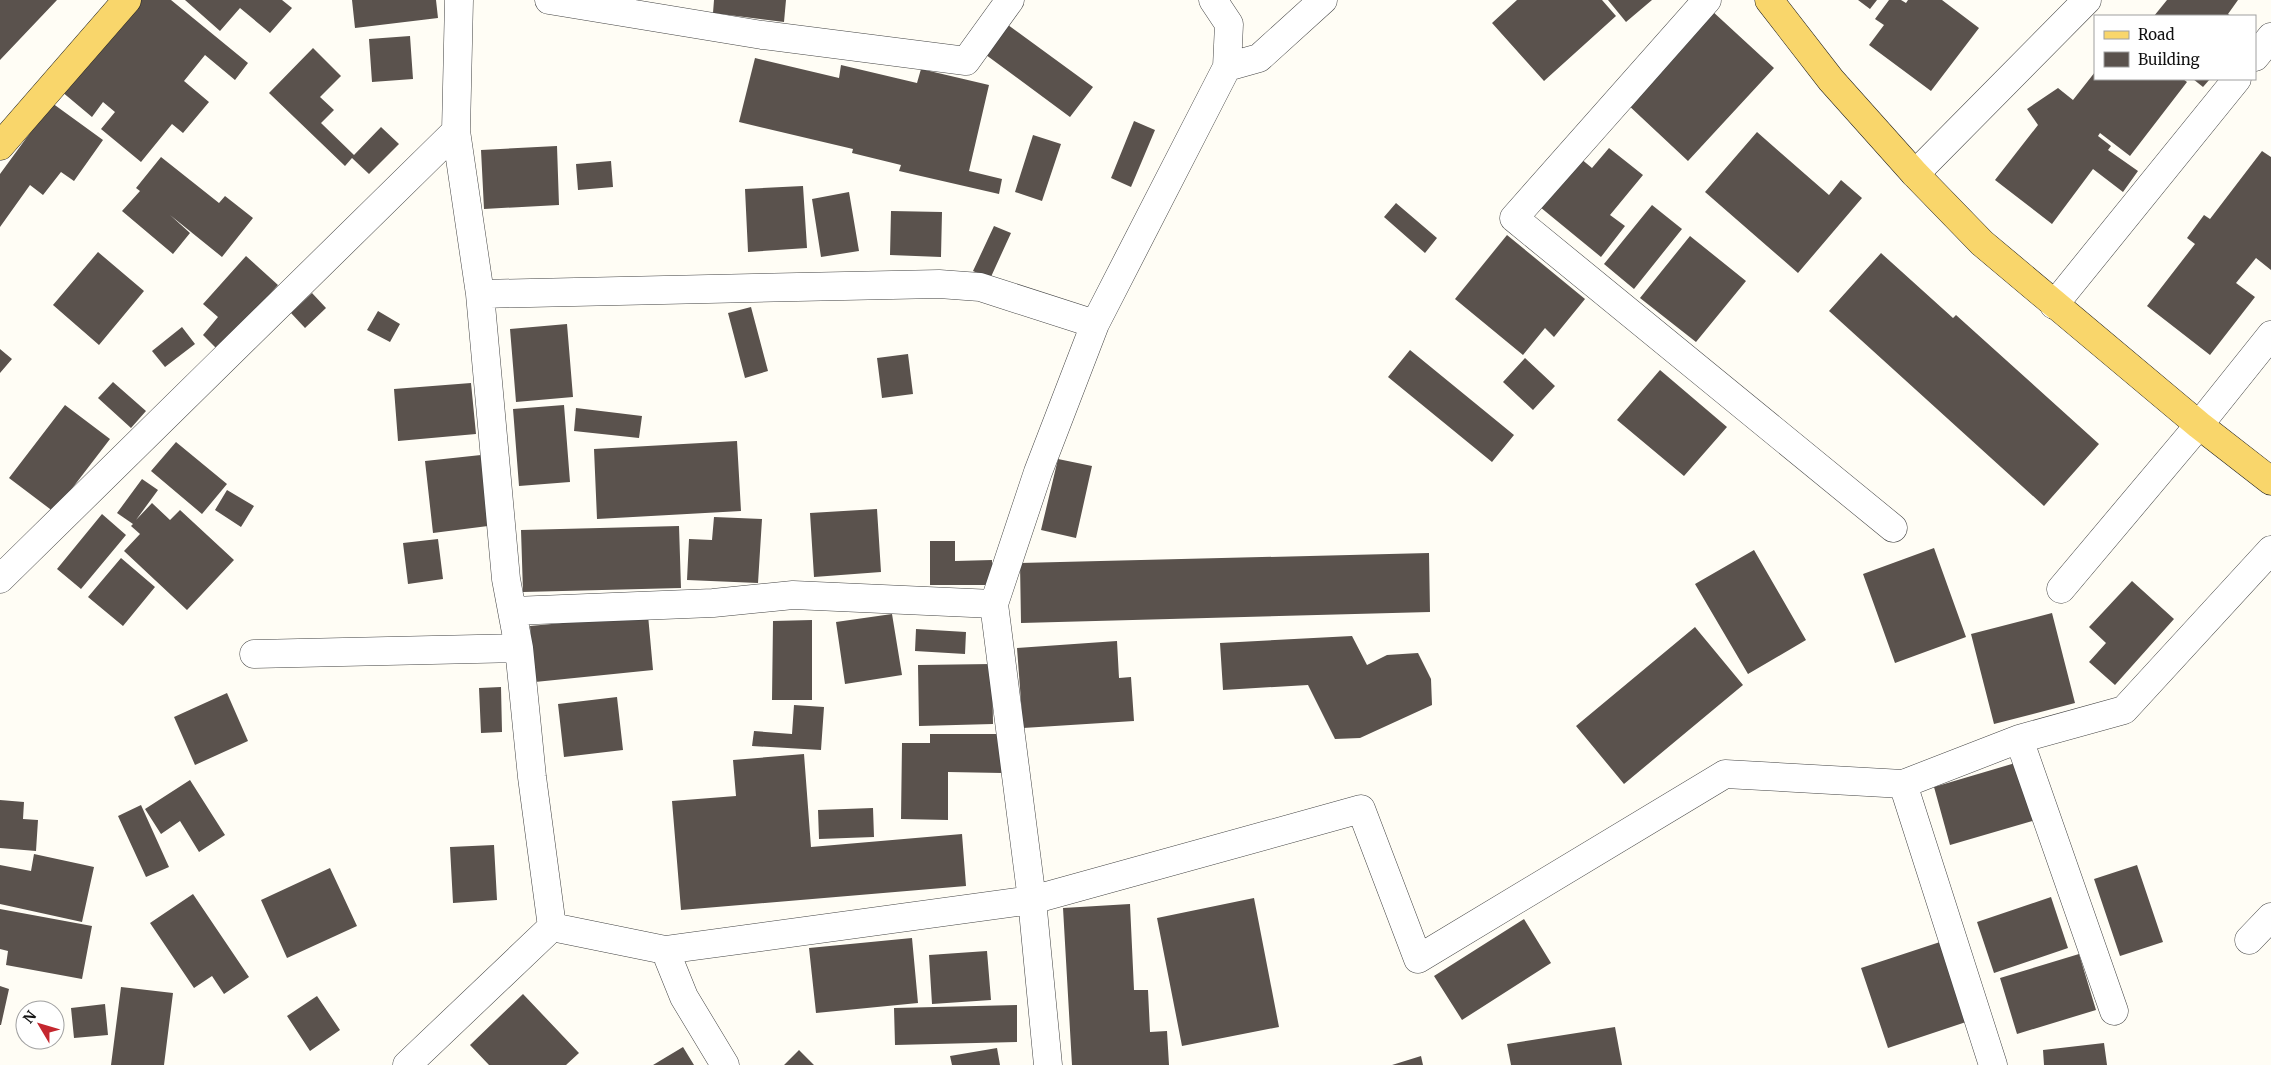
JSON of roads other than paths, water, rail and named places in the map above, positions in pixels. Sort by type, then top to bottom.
[{"type":"main road","points":[[0,146],[127,0]]},
{"type":"main road","points":[[1768,0],[1831,80],[1915,174],[1982,243],[2199,426],[2271,481]]},
{"type":"street","points":[[459,0],[456,131],[480,294],[506,579],[519,648],[532,777],[552,926]]},
{"type":"street","points":[[549,0],[762,35],[966,61],[1010,0]]},
{"type":"street","points":[[1048,1065],[1032,900],[994,604],[1038,472],[1095,324],[1227,67],[1229,24],[1213,0]]},
{"type":"street","points":[[1227,67],[1259,58],[1323,0]]},
{"type":"street","points":[[1707,0],[1514,218],[1893,528]]},
{"type":"street","points":[[1915,174],[2087,0]]},
{"type":"street","points":[[2256,56],[2271,37]]},
{"type":"street","points":[[2054,305],[2236,80]]},
{"type":"street","points":[[0,579],[456,131]]},
{"type":"street","points":[[480,294],[939,284],[980,287],[1095,324]]},
{"type":"street","points":[[2061,589],[2199,426],[2271,335]]},
{"type":"street","points":[[552,926],[664,950],[1032,900],[1361,809],[1418,959],[1725,774],[1903,784],[2019,739],[2124,710],[2271,550]]},
{"type":"street","points":[[513,611],[713,602],[793,595],[994,604]]},
{"type":"street","points":[[254,654],[519,648]]},
{"type":"street","points":[[2019,739],[2114,1011]]},
{"type":"street","points":[[1903,784],[1992,1065]]},
{"type":"street","points":[[2249,940],[2271,917]]},
{"type":"street","points":[[407,1065],[552,926]]},
{"type":"street","points":[[664,950],[684,997],[725,1065]]}]
